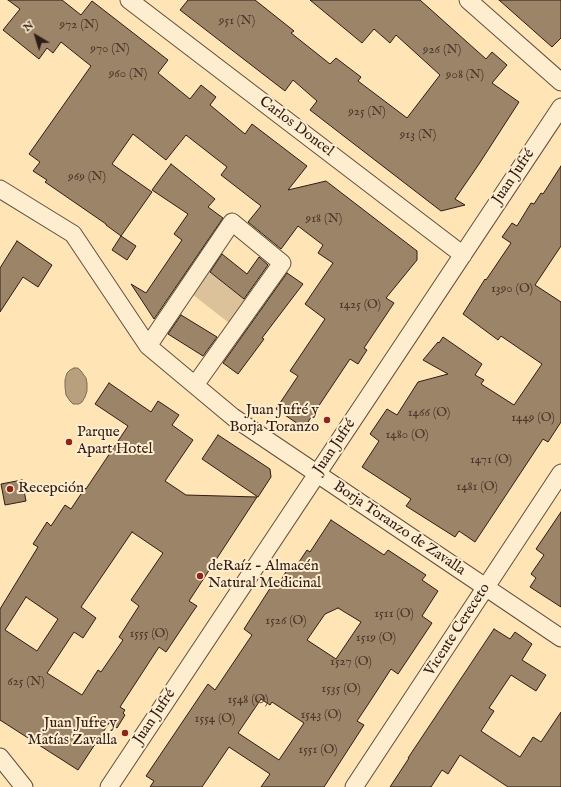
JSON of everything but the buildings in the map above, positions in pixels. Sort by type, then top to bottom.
[{"type":"street","name":"Carlos Doncel","points":[[129,0],[463,255]]},
{"type":"street","points":[[468,0],[561,82]]},
{"type":"street","name":"Juan Jufré","points":[[109,787],[560,111]]},
{"type":"street","name":"Borja Toranzo de Zavalla","points":[[0,189],[73,234],[148,346],[233,417],[561,638]]},
{"type":"street","points":[[148,346],[232,222],[282,263],[194,385]]},
{"type":"street","name":"Vicente Cereceto","points":[[354,787],[561,473]]},
{"type":"street","points":[[0,757],[24,787]]},
{"type":"shaded area","points":[[208,271],[245,300],[229,323],[192,294]]},
{"type":"shaded area","points":[[74,368],[78,368],[81,371],[86,378],[87,383],[85,397],[79,404],[73,404],[66,395],[65,380],[67,373]]},
{"type":"place","name":"Juan Jufré y Borja Toranzo","points":[[327,420]]},
{"type":"place","name":"Parque Apart Hotel","points":[[69,442]]},
{"type":"place","name":"Recepción","points":[[10,489]]},
{"type":"place","name":"deRaíz - Almacén Natural Medicinal","points":[[200,576]]},
{"type":"place","name":"Juan Jufre y Matías Zavalla","points":[[125,733]]}]
